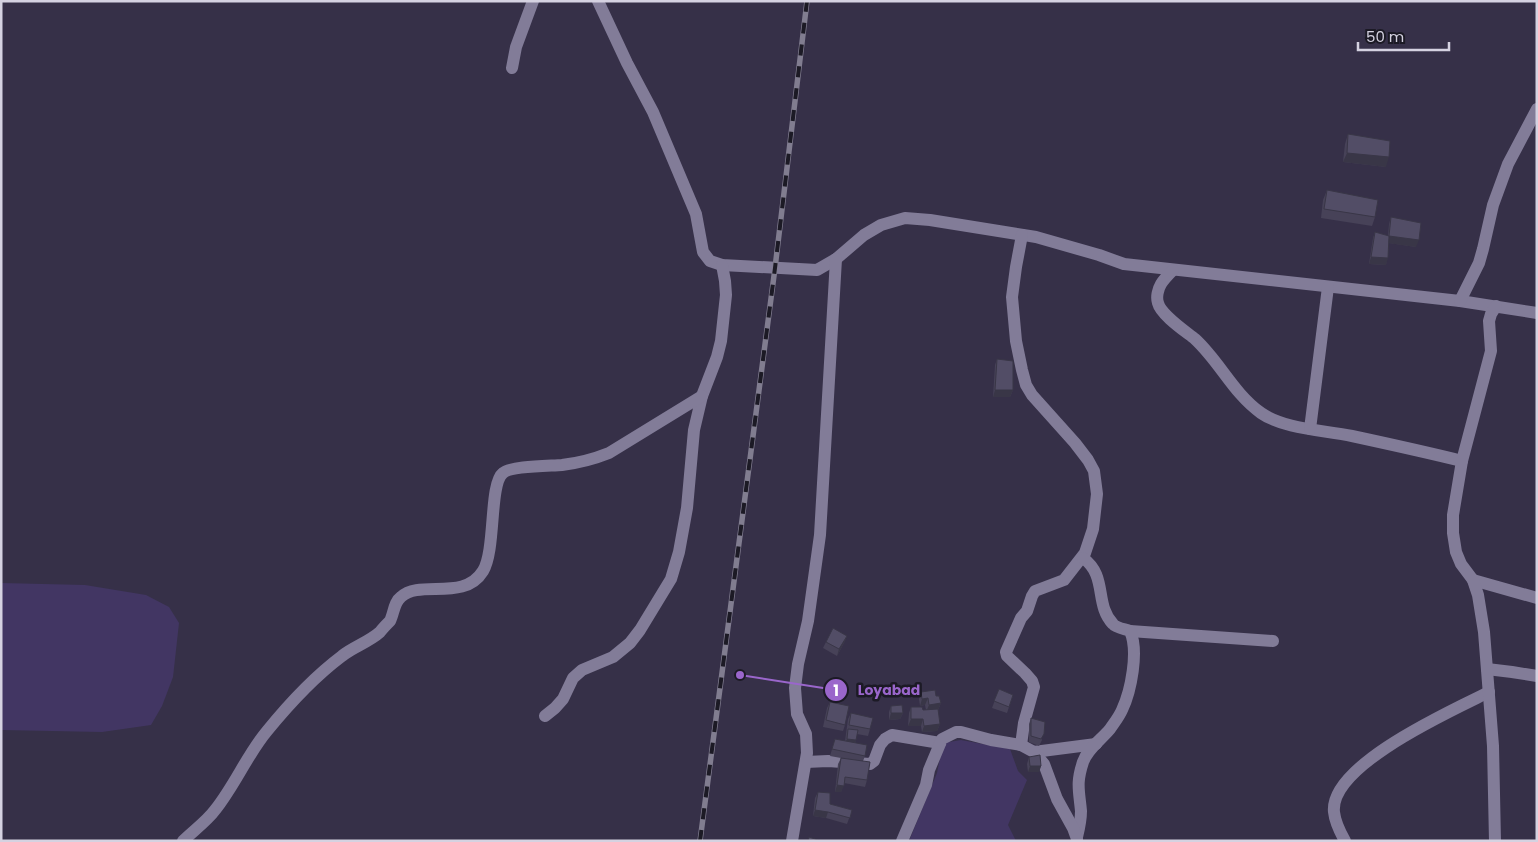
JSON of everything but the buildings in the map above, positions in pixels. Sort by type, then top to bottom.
[{"type":"street","points":[[512,68],[516,47],[534,1]]},
{"type":"street","points":[[598,1],[627,63],[653,112],[696,214],[703,252],[710,261],[722,265],[817,270],[836,259],[864,235],[881,225],[904,218],[930,220],[1036,237],[1124,264],[1460,301],[1537,313]]},
{"type":"street","points":[[1460,301],[1479,263],[1493,205],[1508,164],[1537,109]]},
{"type":"street","points":[[1021,745],[1024,723],[1034,687],[1032,681],[1007,656],[1006,652],[1035,591],[1064,580],[1083,558],[1093,529],[1097,494],[1094,471],[1082,452],[1032,395],[1026,384],[1016,341],[1012,297],[1022,236]]},
{"type":"street","points":[[792,841],[807,752],[806,734],[797,714],[795,688],[798,664],[808,621],[820,535],[836,259]]},
{"type":"street","points":[[545,716],[563,699],[573,678],[582,670],[613,657],[630,643],[671,579],[679,552],[687,508],[694,430],[702,396],[721,341],[726,295],[722,265]]},
{"type":"street","points":[[1173,270],[1161,284],[1157,294],[1157,302],[1162,310],[1204,349],[1230,383],[1263,414],[1277,421],[1310,429],[1351,436],[1462,461]]},
{"type":"street","points":[[1310,429],[1328,286]]},
{"type":"street","points":[[1495,841],[1493,746],[1484,632],[1478,595],[1473,580],[1461,564],[1456,552],[1453,515],[1462,461],[1491,351],[1489,321],[1496,306]]},
{"type":"street","points":[[183,841],[214,812],[253,750],[287,708],[320,674],[342,655],[378,633],[390,620],[399,598],[408,591],[464,587],[475,581],[483,572],[488,561],[498,479],[503,472],[596,459],[610,453],[702,396]]},
{"type":"street","points":[[1083,558],[1092,566],[1097,574],[1102,603],[1109,619],[1114,625],[1130,632],[1273,641]]},
{"type":"street","points":[[1473,580],[1537,598]]},
{"type":"street","points":[[1077,839],[1081,812],[1078,788],[1079,778],[1087,753],[1117,720],[1127,697],[1132,672],[1134,646],[1133,637],[1130,632]]},
{"type":"street","points":[[1487,669],[1537,676]]},
{"type":"street","points":[[1345,841],[1333,812],[1336,799],[1343,785],[1386,747],[1489,692]]},
{"type":"street","points":[[902,841],[926,785],[940,743],[946,736],[956,732],[1021,745],[1034,752],[1044,764],[1057,800],[1077,839]]},
{"type":"street","points":[[806,762],[870,764],[874,761],[880,745],[892,735],[940,743]]},
{"type":"street","points":[[1034,752],[1096,744]]},
{"type":"shaded area","points":[[1,583],[85,585],[146,595],[169,607],[179,623],[173,677],[162,706],[151,725],[102,732],[1,730]]},
{"type":"shaded area","points":[[961,740],[1010,749],[1018,771],[1027,780],[1008,825],[1016,841],[909,841],[937,773],[943,743]]},
{"type":"railway","points":[[700,841],[775,268],[807,1]]},
{"type":"place","name":"Loyabad","points":[[740,675]]}]
